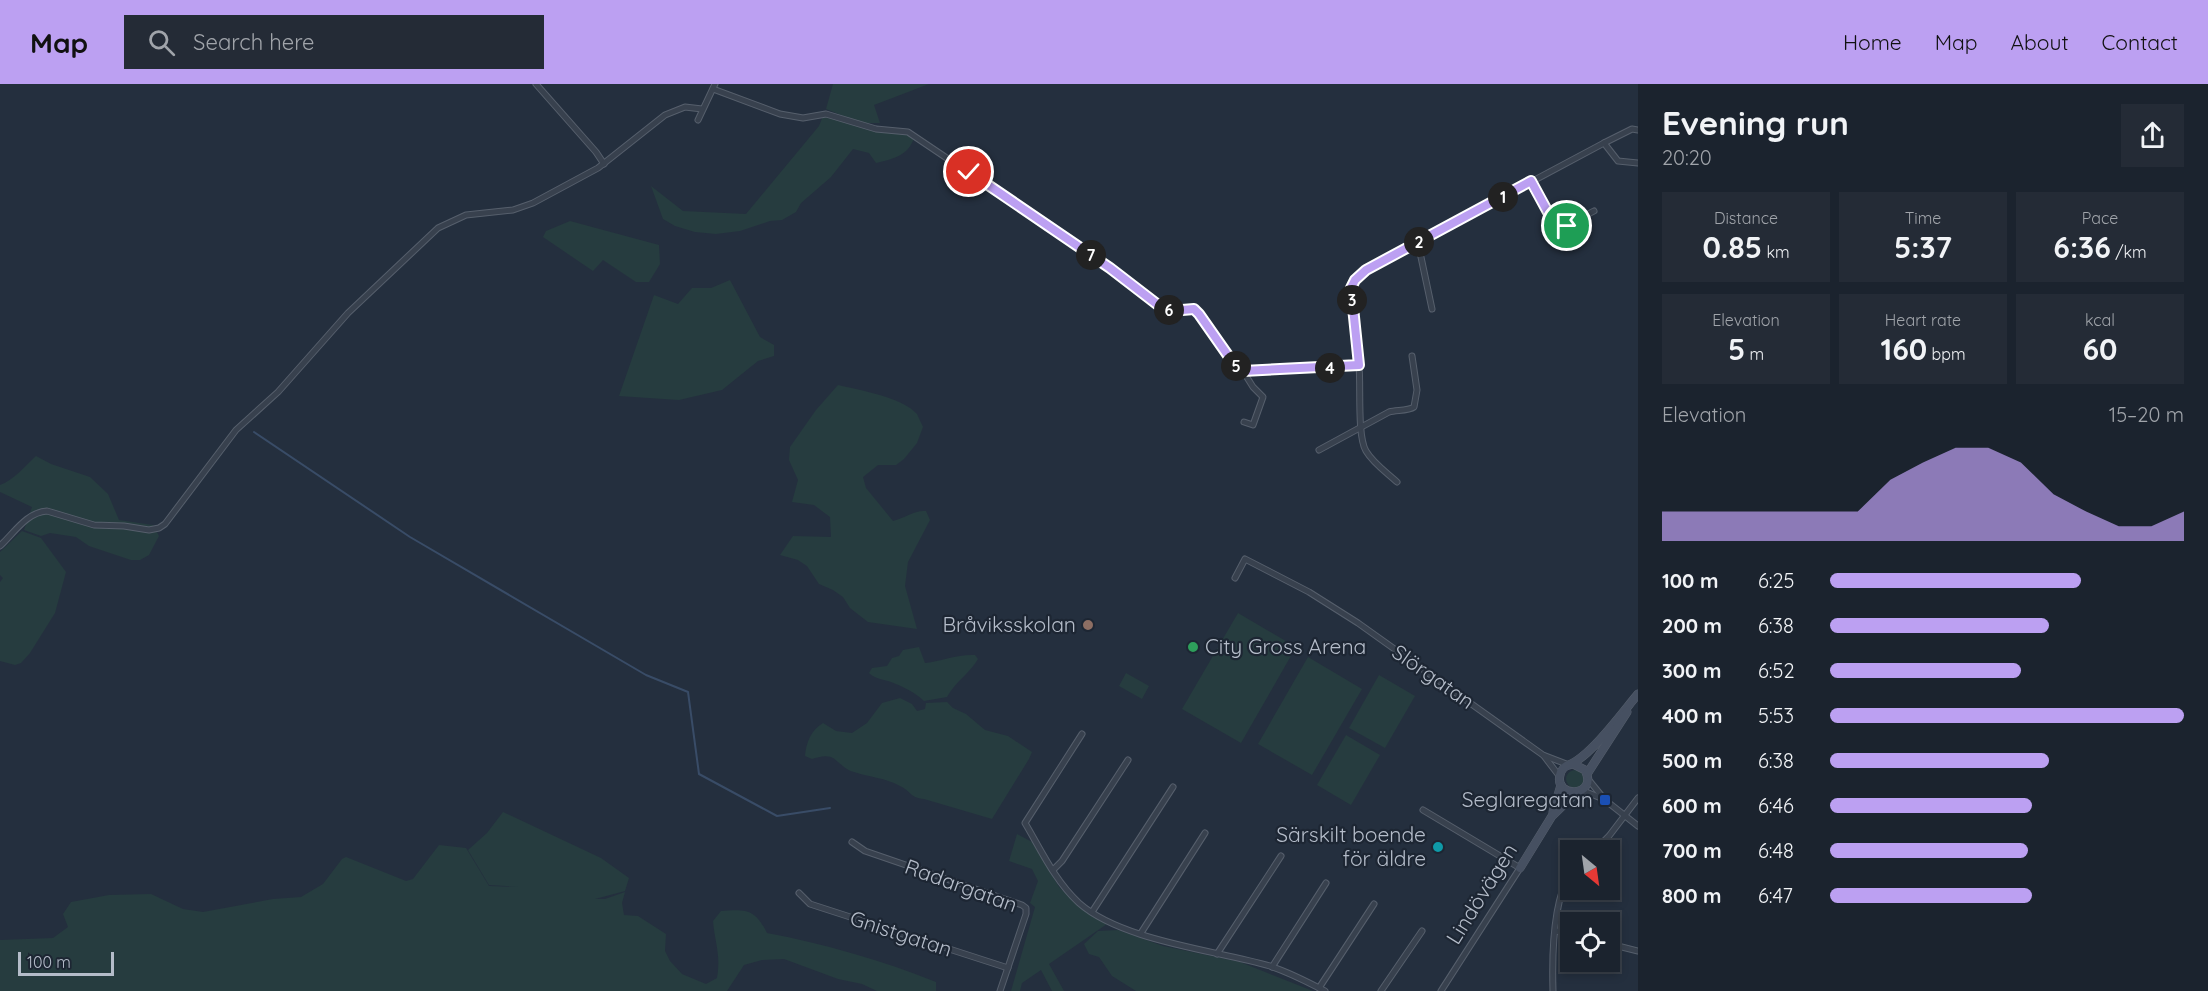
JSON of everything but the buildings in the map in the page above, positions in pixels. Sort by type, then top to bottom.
[{"type":"main road","points":[[1638,695],[1588,776],[1587,783],[1579,791],[1567,791],[1561,781],[1563,769],[1587,753],[1638,695]]},
{"type":"main road","points":[[1571,764],[1582,766],[1588,776]]},
{"type":"main road","name":"Lindövägen","points":[[1552,816],[1561,781]]},
{"type":"main road","name":"Lindövägen","points":[[1520,868],[1552,816],[1579,791]]},
{"type":"street","points":[[536,84],[604,164]]},
{"type":"street","points":[[698,120],[714,87],[780,114],[803,118],[826,114],[857,125],[887,131],[908,132],[1101,262],[1162,308],[1170,311],[1194,309],[1234,364],[1243,371],[1253,387],[1263,397],[1253,425],[1244,422]]},
{"type":"street","points":[[0,546],[28,518],[47,511],[94,525],[149,530],[159,528],[165,524],[236,430],[272,399],[348,313],[432,233],[447,223],[466,215],[513,210],[527,206],[604,164],[665,115],[685,107],[702,109]]},
{"type":"street","points":[[1397,482],[1366,451],[1361,438],[1359,365],[1351,288],[1355,280],[1366,270],[1531,181],[1632,129],[1638,130]]},
{"type":"street","points":[[1604,143],[1618,161],[1638,163]]},
{"type":"street","points":[[1531,181],[1556,227],[1561,228],[1594,211]]},
{"type":"street","points":[[1418,243],[1432,309]]},
{"type":"street","points":[[1318,450],[1389,412],[1400,409],[1410,410],[1414,407],[1417,390],[1412,356]]},
{"type":"street","points":[[1243,371],[1359,365]]},
{"type":"street","name":"Slörgatan","points":[[1235,578],[1245,559],[1309,592],[1358,623],[1544,755],[1571,764]]},
{"type":"street","points":[[1082,734],[1025,823],[1070,894],[1092,912],[1141,933],[1272,967],[1322,990],[1374,904]]},
{"type":"street","name":"Slörgatan","points":[[1544,755],[1561,781]]},
{"type":"street","points":[[1053,870],[1062,861],[1128,760]]},
{"type":"street","points":[[1588,776],[1605,800],[1638,826]]},
{"type":"street","points":[[1092,912],[1173,788]]},
{"type":"street","points":[[1579,791],[1605,800]]},
{"type":"street","points":[[1605,840],[1638,798]]},
{"type":"street","points":[[1424,810],[1520,868]]},
{"type":"street","points":[[1141,933],[1205,833]]},
{"type":"street","name":"Radargatan","points":[[852,842],[865,851],[1026,908],[1000,991]]},
{"type":"street","points":[[1217,954],[1281,856]]},
{"type":"street","name":"Lindövägen","points":[[1441,991],[1520,868]]},
{"type":"street","points":[[1272,967],[1326,883]]},
{"type":"street","name":"Gnistgatan","points":[[799,893],[810,904],[1008,968]]},
{"type":"street","points":[[1552,991],[1556,931],[1562,900]]},
{"type":"street","points":[[1381,991],[1422,931]]},
{"type":"street","points":[[1556,931],[1560,932]]},
{"type":"street","points":[[1620,946],[1638,951]]},
{"type":"green space","points":[[833,84],[929,84],[874,105],[880,123],[861,123],[826,109]]},
{"type":"green space","points":[[823,116],[862,127],[893,130],[914,138],[904,153],[876,163],[869,153],[853,149],[831,177],[801,203],[796,212],[782,220],[770,221],[740,231],[716,234],[695,232],[675,226],[663,219],[651,186],[683,211],[746,214],[819,126]]},
{"type":"green space","points":[[570,221],[659,245],[660,264],[649,282],[636,282],[603,260],[593,271],[543,237],[546,231]]},
{"type":"green space","points":[[730,280],[760,337],[774,345],[774,356],[758,361],[722,390],[679,400],[619,396],[654,295],[678,304],[692,288],[711,288]]},
{"type":"green space","points":[[838,385],[880,395],[901,403],[917,414],[923,427],[917,443],[904,459],[896,465],[878,465],[863,477],[866,488],[893,521],[922,511],[926,511],[930,520],[908,562],[905,586],[917,629],[868,622],[850,608],[843,597],[819,584],[807,566],[798,560],[780,555],[793,536],[831,537],[830,517],[814,505],[792,502],[798,480],[789,460],[790,447],[816,410]]},
{"type":"green space","points":[[36,456],[51,464],[90,477],[108,494],[119,520],[153,525],[159,536],[149,555],[140,560],[131,560],[89,546],[76,537],[50,533],[41,536],[24,530],[32,507],[0,492],[0,485],[15,476]]},
{"type":"green space","points":[[22,531],[41,538],[66,572],[55,613],[30,653],[21,663],[15,665],[0,661],[0,582],[3,578],[0,575],[0,552]]},
{"type":"green space","points":[[1238,613],[1296,647],[1241,743],[1182,709]]},
{"type":"green space","points":[[919,647],[925,663],[969,655],[975,655],[978,659],[947,697],[924,701],[904,688],[876,678],[869,673],[872,668],[887,666],[892,658],[899,656],[903,650]]},
{"type":"green space","points":[[1308,657],[1362,689],[1312,775],[1258,744]]},
{"type":"green space","points":[[1126,673],[1149,686],[1142,699],[1119,686]]},
{"type":"green space","points":[[1379,675],[1415,696],[1385,748],[1349,728]]},
{"type":"green space","points":[[900,698],[912,704],[917,711],[925,709],[926,703],[947,702],[985,730],[1008,736],[1032,752],[992,819],[913,796],[895,783],[850,771],[831,757],[812,759],[805,756],[810,737],[823,723],[836,731],[852,733],[867,723],[882,703]]},
{"type":"green space","points":[[1346,735],[1380,755],[1351,805],[1317,785]]},
{"type":"green space","points":[[1575,770],[1581,773],[1584,779],[1581,785],[1575,788],[1569,785],[1566,779],[1569,773]]},
{"type":"green space","points":[[503,812],[601,858],[629,878],[625,891],[595,899],[605,899],[625,892],[622,903],[624,915],[638,916],[666,934],[665,951],[670,961],[682,974],[706,984],[717,978],[718,970],[713,921],[721,911],[737,910],[754,915],[767,933],[810,942],[895,967],[936,982],[936,991],[877,991],[784,959],[762,960],[744,965],[727,991],[0,991],[0,940],[53,938],[68,927],[63,914],[71,902],[109,895],[151,894],[183,909],[203,912],[273,899],[301,897],[323,884],[346,857],[406,881],[413,879],[439,845],[466,848],[489,886],[520,887],[489,885],[468,850],[487,833]]},
{"type":"green space","points":[[1017,834],[1032,842],[1059,887],[1079,906],[1107,924],[1049,964],[1064,991],[1052,991],[1041,970],[1022,983],[1020,991],[1011,991],[1035,907],[1030,903],[1038,881],[1032,869],[1009,861]]},
{"type":"green space","points":[[1118,930],[1163,946],[1240,962],[1313,991],[1136,991],[1112,976],[1099,957],[1089,954],[1084,944],[1098,931]]},
{"type":"waterway","points":[[254,432],[410,537],[646,675],[688,692],[699,774],[777,816],[830,808]]},
{"type":"place","name":"Bråviksskolan","points":[[1088,625]]},
{"type":"place","name":"City Gross Arena","points":[[1193,647]]},
{"type":"place","name":"Seglaregatan","points":[[1605,800]]},
{"type":"place","name":"Särskilt boende för äldre","points":[[1438,847]]},
{"type":"route","points":[[969,172],[1110,268],[1162,308],[1170,311],[1194,309],[1234,364],[1243,371],[1359,365],[1351,288],[1355,280],[1366,270],[1531,181],[1556,227],[1567,226]]}]
